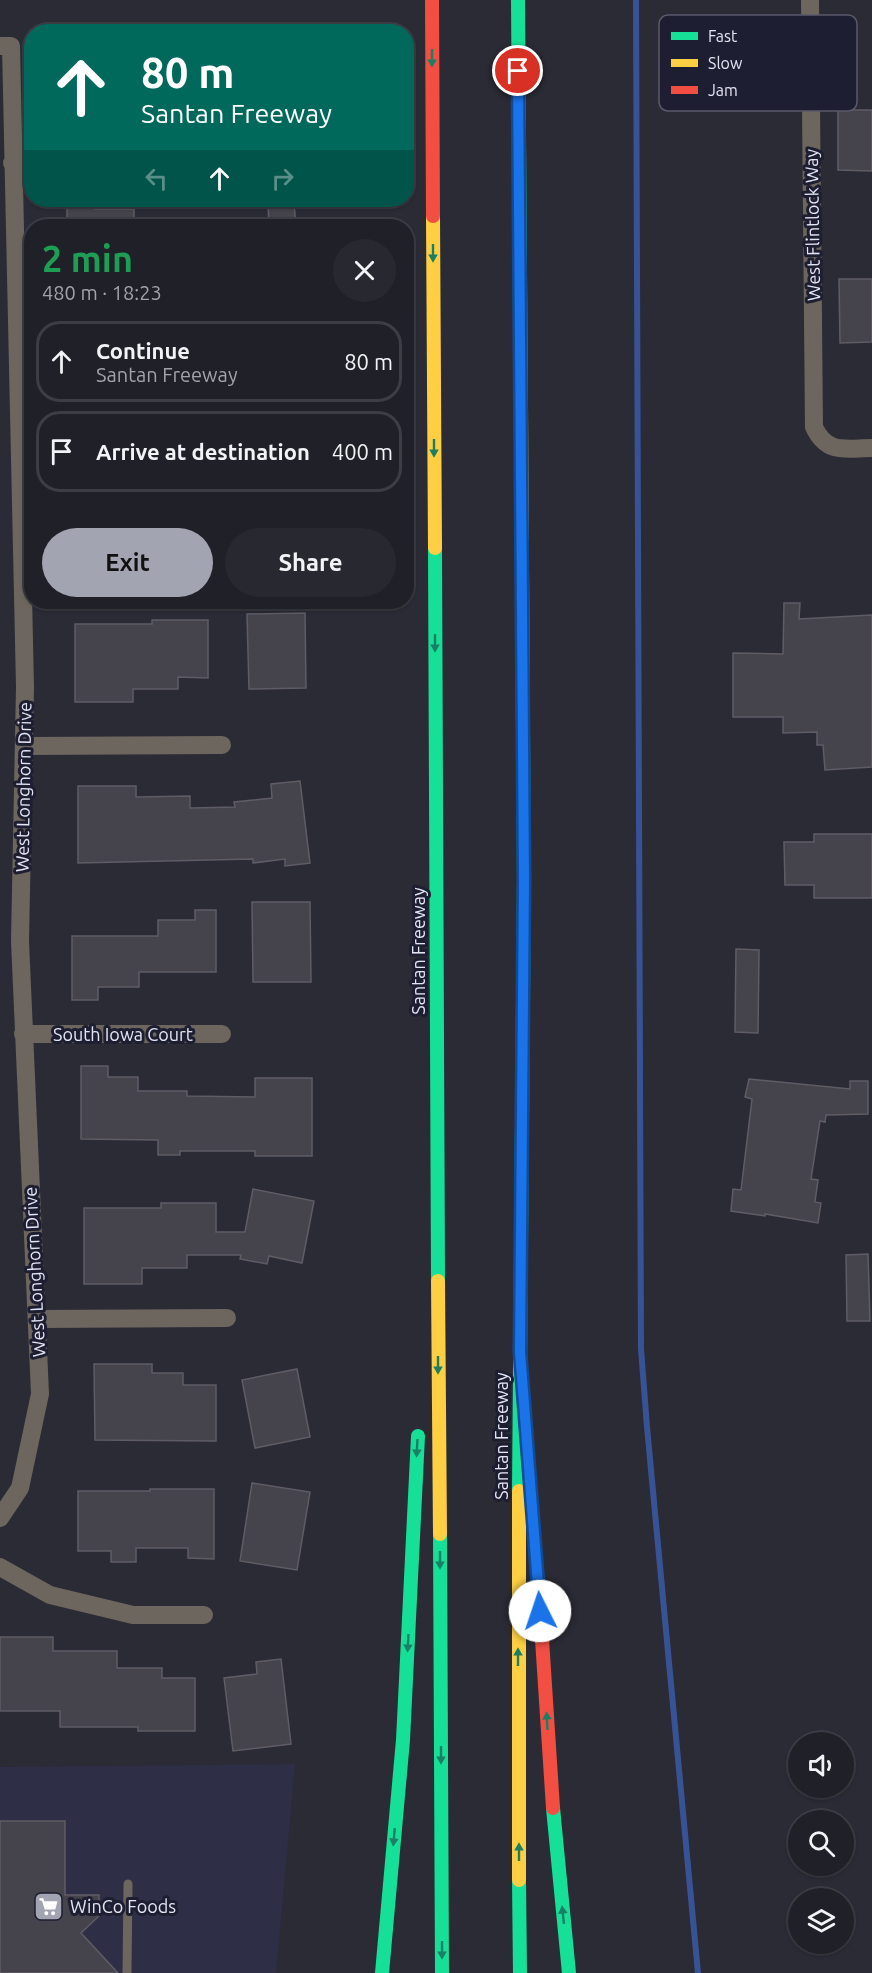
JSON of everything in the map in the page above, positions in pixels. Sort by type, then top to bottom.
[{"type":"highway","name":"Santan Freeway","points":[[432,0],[442,1973]]},
{"type":"highway","name":"Santan Freeway","points":[[518,0],[524,868],[518,1616],[520,1973]]},
{"type":"highway","points":[[424,1364],[438,1264]]},
{"type":"highway","points":[[520,1352],[533,1516]]},
{"type":"highway","points":[[382,1973],[403,1740],[419,1420]]},
{"type":"highway","points":[[537,1563],[550,1773],[569,1973]]},
{"type":"street","name":"West Flintlock Way","points":[[810,0],[810,15]]},
{"type":"street","name":"West Longhorn Drive","points":[[6,46],[24,417]]},
{"type":"street","name":"West Flintlock Way","points":[[811,111],[814,427],[826,445],[834,448],[872,447]]},
{"type":"street","points":[[12,163],[24,163]]},
{"type":"street","name":"West Longhorn Drive","points":[[0,1518],[20,1488],[40,1394],[20,941],[25,609]]},
{"type":"street","points":[[24,746],[222,746]]},
{"type":"street","name":"South Iowa Court","points":[[23,1034],[222,1035]]},
{"type":"street","points":[[37,1318],[226,1318]]},
{"type":"street","points":[[0,1567],[50,1594],[133,1615],[204,1615]]},
{"type":"lane","points":[[127,1973],[128,1884]]},
{"type":"shaded area","points":[[295,1764],[276,1973],[0,1973],[0,1767]]},
{"type":"building","points":[[872,110],[872,171],[838,170],[838,111]]},
{"type":"building","points":[[67,207],[134,209],[134,219],[67,219]]},
{"type":"building","points":[[268,207],[294,207],[295,219],[269,219]]},
{"type":"building","points":[[839,279],[872,279],[872,342],[840,343]]},
{"type":"building","points":[[784,603],[800,603],[799,619],[872,615],[872,767],[825,770],[823,745],[817,745],[817,732],[783,733],[783,717],[733,717],[733,653],[783,654]]},
{"type":"building","points":[[305,613],[306,688],[249,689],[247,614]]},
{"type":"building","points":[[152,620],[208,620],[208,678],[178,677],[178,689],[133,689],[133,702],[75,702],[75,624],[152,624]]},
{"type":"building","points":[[300,781],[310,863],[285,866],[285,859],[253,863],[253,859],[78,863],[78,786],[136,786],[136,797],[190,796],[190,808],[235,807],[234,802],[272,798],[271,784]]},
{"type":"building","points":[[814,834],[872,834],[872,898],[814,898],[814,885],[785,885],[784,842],[814,842]]},
{"type":"building","points":[[252,902],[310,902],[311,982],[253,982]]},
{"type":"building","points":[[195,910],[216,910],[216,972],[139,972],[139,987],[98,987],[98,1000],[72,1000],[72,936],[158,936],[158,920],[195,920]]},
{"type":"building","points":[[736,949],[759,950],[758,1033],[735,1032]]},
{"type":"building","points":[[81,1066],[108,1066],[108,1077],[138,1077],[138,1091],[187,1091],[187,1096],[255,1097],[255,1078],[312,1078],[312,1156],[255,1156],[255,1151],[180,1151],[180,1155],[158,1155],[158,1140],[81,1139]]},
{"type":"building","points":[[749,1079],[850,1089],[850,1081],[868,1081],[868,1114],[826,1115],[825,1122],[820,1121],[811,1179],[818,1180],[815,1202],[821,1203],[818,1223],[731,1211],[733,1189],[741,1190],[752,1099],[745,1097]]},
{"type":"building","points":[[253,1189],[314,1201],[302,1263],[269,1256],[267,1264],[240,1259],[241,1255],[187,1255],[187,1268],[142,1268],[142,1284],[84,1284],[84,1208],[161,1208],[161,1203],[216,1203],[216,1232],[245,1232]]},
{"type":"building","points":[[868,1254],[870,1321],[847,1321],[846,1255]]},
{"type":"building","points":[[94,1364],[152,1364],[152,1373],[183,1373],[183,1385],[216,1385],[216,1441],[95,1440]]},
{"type":"building","points":[[297,1369],[310,1437],[255,1448],[242,1380]]},
{"type":"building","points":[[252,1483],[310,1492],[297,1570],[240,1561]]},
{"type":"building","points":[[150,1489],[214,1489],[214,1559],[188,1558],[188,1548],[136,1548],[136,1562],[111,1562],[111,1551],[78,1551],[78,1491],[150,1491]]},
{"type":"building","points":[[0,1637],[53,1637],[53,1651],[117,1651],[117,1668],[162,1668],[162,1678],[195,1678],[195,1731],[138,1731],[138,1727],[60,1727],[60,1711],[0,1711]]},
{"type":"building","points":[[281,1659],[291,1744],[233,1751],[224,1678],[257,1674],[256,1662]]},
{"type":"building","name":"WinCo Foods","points":[[0,1821],[65,1821],[65,1895],[99,1895],[99,1916],[81,1933],[118,1973],[0,1973]]},
{"type":"waterway","points":[[636,0],[641,1349],[698,1973]]},
{"type":"traffic: fast","points":[[518,0],[521,404]]},
{"type":"traffic: fast","points":[[435,548],[438,1281]]},
{"type":"traffic: fast","points":[[519,1491],[523,730]]},
{"type":"traffic: fast","points":[[382,1973],[403,1740],[418,1436]]},
{"type":"traffic: fast","points":[[440,1534],[442,1973]]},
{"type":"traffic: fast","points":[[553,1808],[569,1973]]},
{"type":"traffic: fast","points":[[519,1880],[520,1973]]},
{"type":"traffic: slow","points":[[433,216],[435,548]]},
{"type":"traffic: slow","points":[[521,404],[523,730]]},
{"type":"traffic: slow","points":[[438,1281],[440,1534]]},
{"type":"traffic: slow","points":[[519,1491],[519,1880]]},
{"type":"traffic: jam","points":[[432,0],[433,216]]},
{"type":"traffic: jam","points":[[538,1578],[553,1808]]},
{"type":"place","name":"WinCo Foods","points":[[49,1906]]},
{"type":"route","points":[[518,71],[524,879],[520,1352],[540,1611]]}]
